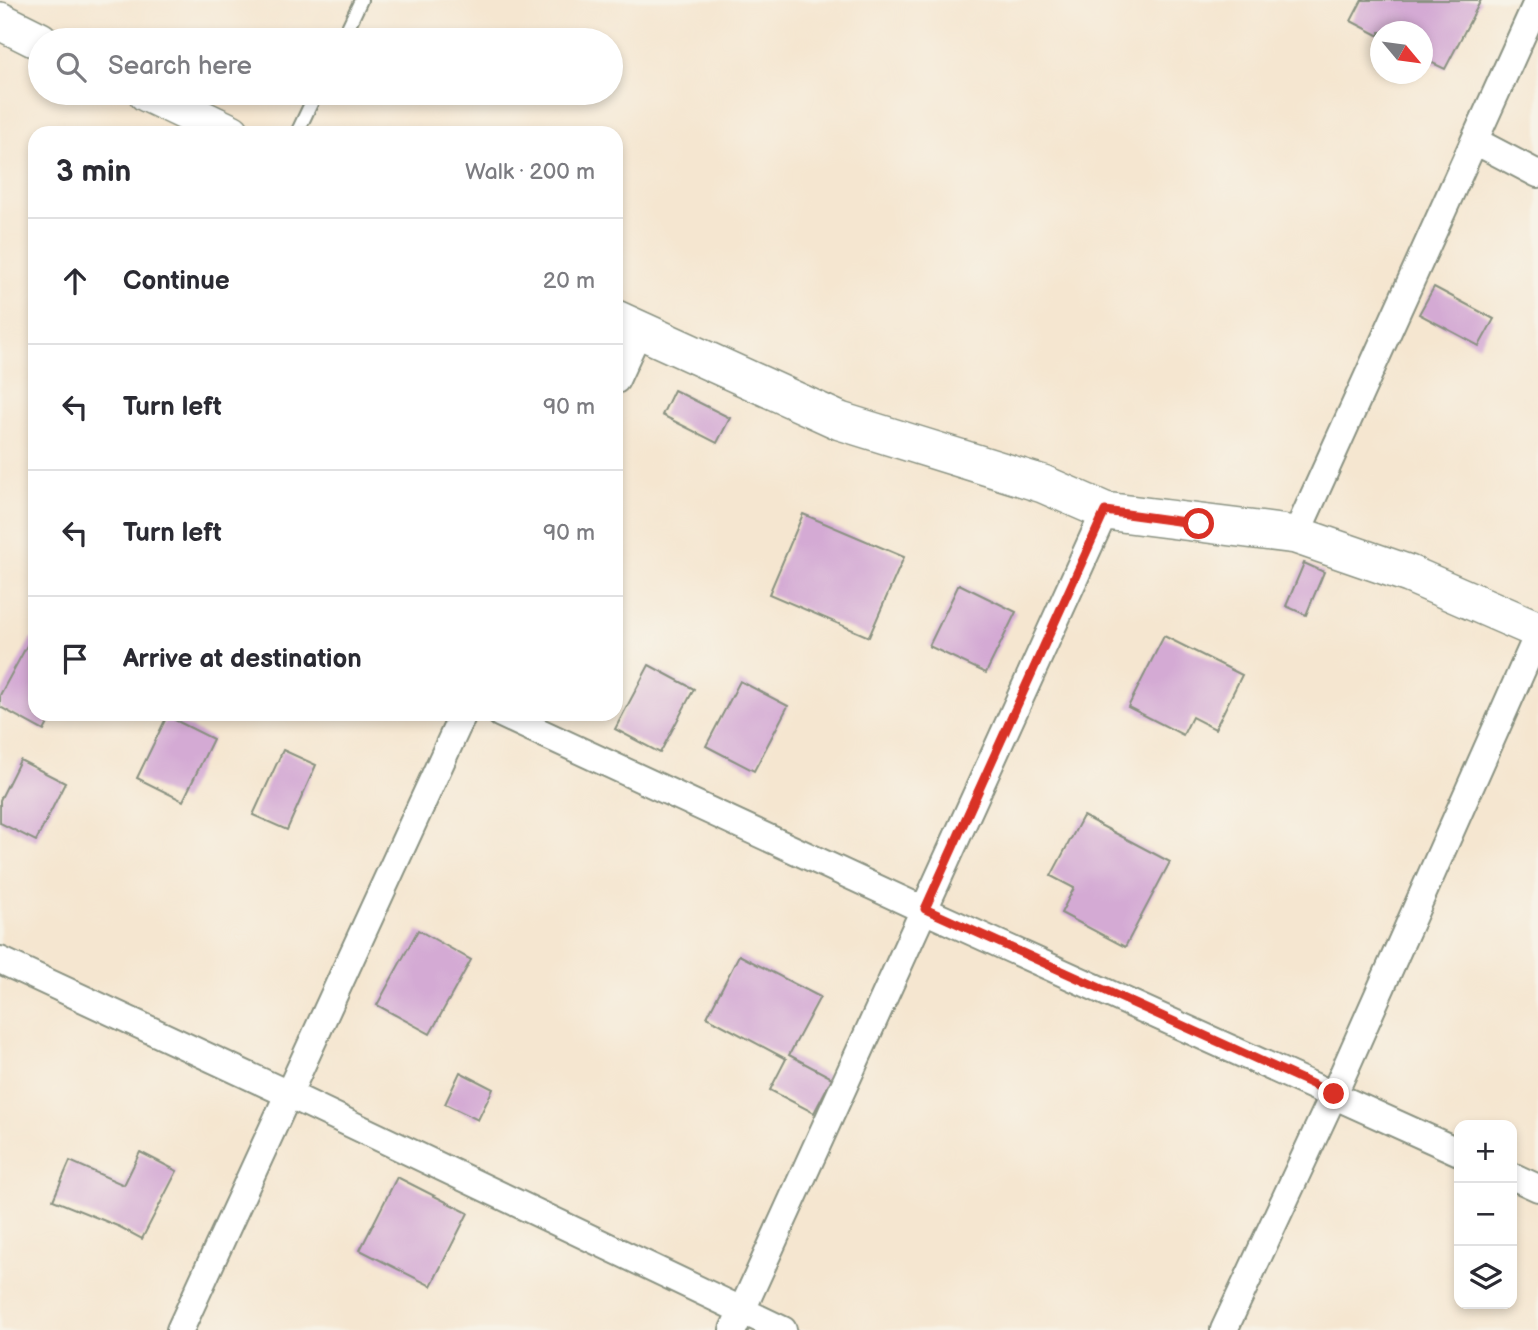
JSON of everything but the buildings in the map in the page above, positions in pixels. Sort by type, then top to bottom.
[{"type":"street","points":[[1296,535],[1538,0]]},
{"type":"street","points":[[0,21],[28,35]]},
{"type":"street","points":[[172,105],[217,126]]},
{"type":"street","points":[[1475,141],[1538,174]]},
{"type":"street","points":[[623,347],[628,324],[840,421],[1044,484],[1105,511],[1296,535],[1409,575],[1538,632],[1334,1094],[1224,1330]]},
{"type":"street","points":[[738,1321],[1105,511]]},
{"type":"street","points":[[180,1330],[460,721]]},
{"type":"street","points":[[516,721],[1454,1150]]},
{"type":"street","points":[[0,960],[288,1094],[738,1321],[783,1330]]},
{"type":"street","points":[[1517,1178],[1538,1188]]},
{"type":"lane","points":[[348,28],[361,0]]},
{"type":"lane","points":[[300,126],[310,105]]},
{"type":"route","points":[[1199,524],[1105,511],[925,909],[1334,1094]]}]
